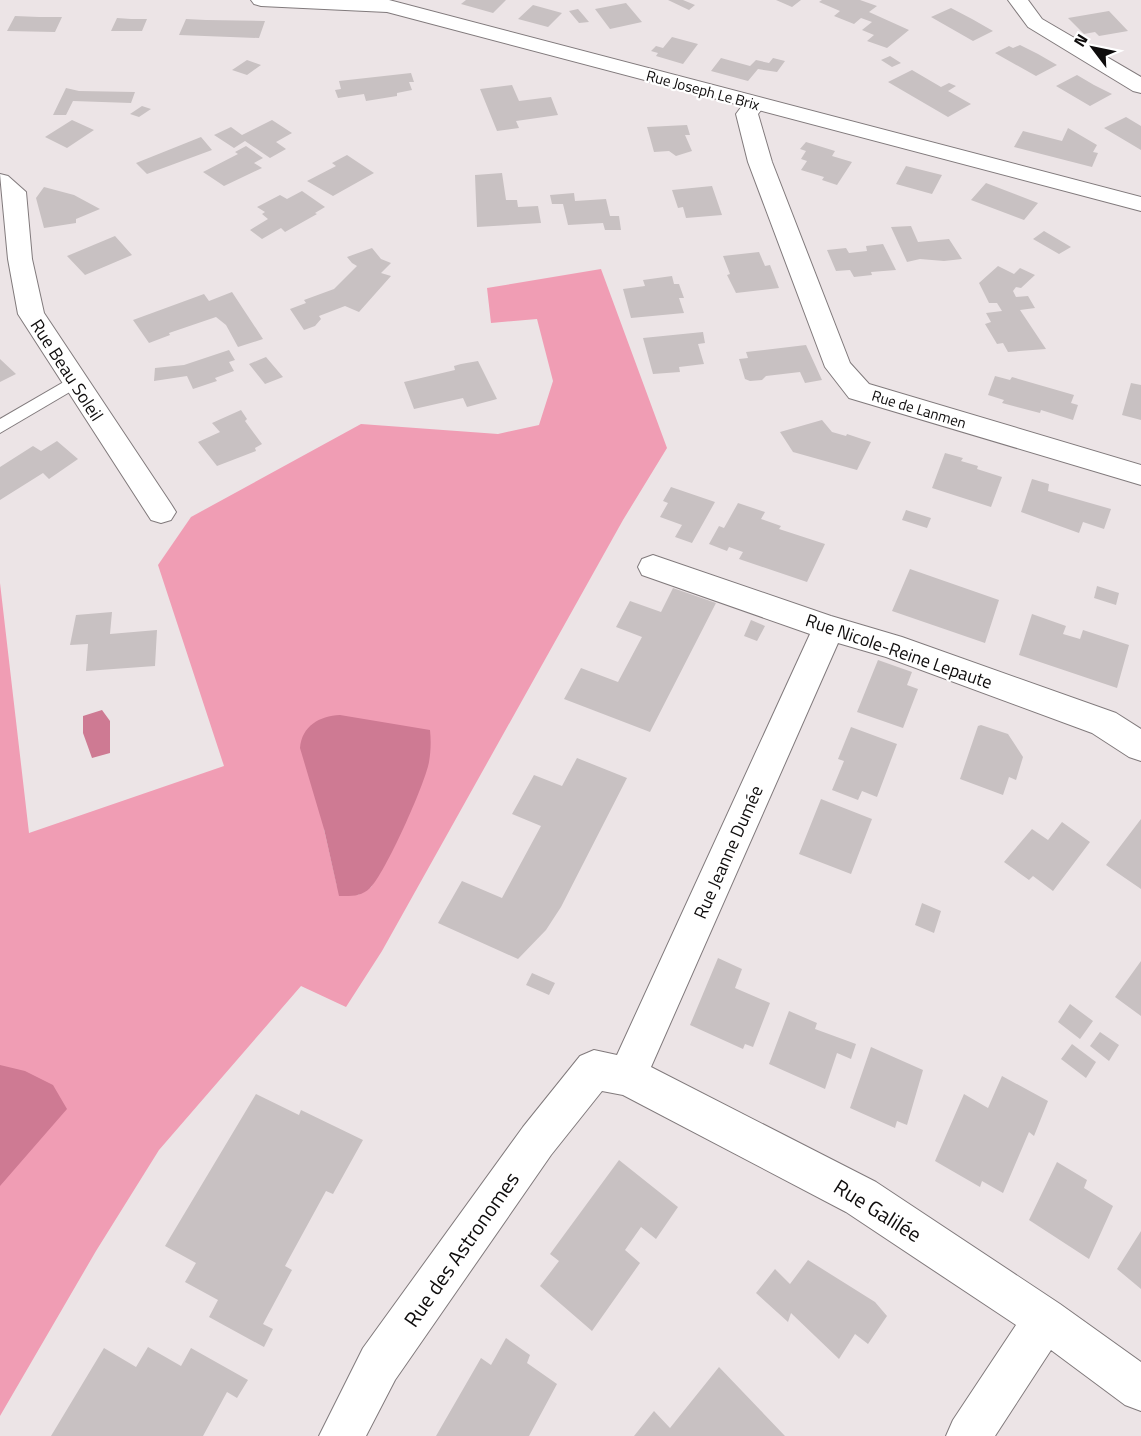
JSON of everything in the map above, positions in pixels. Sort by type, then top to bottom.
[{"type":"street","name":"Rue Joseph Le Brix","points":[[261,0],[390,3],[755,104],[1141,204]]},
{"type":"street","points":[[1018,0],[1035,23],[1141,86]]},
{"type":"street","name":"Rue de Lanmen","points":[[755,104],[747,114],[760,162],[838,367],[859,391],[1141,475]]},
{"type":"street","name":"Rue Beau Soleil","points":[[0,181],[14,192],[20,259],[31,314],[161,512]]},
{"type":"street","name":"Rue Nicole-Reine Lepaute","points":[[652,567],[829,628],[891,646],[1104,723],[1141,747]]},
{"type":"street","name":"Rue Jeanne Dumée","points":[[610,1073],[829,628]]},
{"type":"street","name":"Rue Galilée","points":[[610,1073],[861,1197],[1045,1319],[1141,1389]]},
{"type":"street","name":"Rue des Astronomes","points":[[342,1436],[379,1364],[537,1141],[610,1073]]},
{"type":"street","points":[[969,1436],[1045,1319]]},
{"type":"lane","points":[[0,427],[74,382]]},
{"type":"shaded area","points":[[601,269],[667,448],[623,520],[382,951],[346,1007],[301,986],[159,1150],[96,1251],[0,1416],[0,583],[29,833],[224,766],[158,565],[191,517],[361,424],[498,434],[539,425],[553,381],[537,319],[491,323],[487,288]],"holes":[[[324,829],[394,846],[371,887],[358,895],[337,886]]]},
{"type":"shaded area","points":[[102,710],[110,721],[110,753],[92,758],[83,733],[83,716]]},
{"type":"shaded area","points":[[340,715],[430,730],[429,762],[413,808],[377,879],[363,893],[352,896],[339,896],[324,829],[300,748],[301,740],[308,728],[325,717]]},
{"type":"shaded area","points":[[0,1065],[25,1071],[53,1085],[67,1109],[0,1186]]},
{"type":"building","points":[[466,0],[506,0],[493,13],[461,4]]},
{"type":"building","points":[[668,0],[683,0],[695,5],[689,10]]},
{"type":"building","points":[[776,0],[801,0],[792,7]]},
{"type":"building","points":[[822,0],[860,0],[877,6],[869,12],[909,30],[887,48],[867,41],[874,35],[862,30],[872,22],[861,18],[854,24],[834,16],[840,11],[819,2]]},
{"type":"building","points":[[626,3],[642,22],[610,29],[595,9]]},
{"type":"building","points":[[533,5],[562,13],[548,27],[518,19]]},
{"type":"building","points":[[951,8],[993,31],[973,41],[931,17]]},
{"type":"building","points":[[578,9],[589,22],[579,23],[569,11]]},
{"type":"building","points":[[1109,11],[1128,31],[1099,36],[1095,32],[1084,34],[1068,18]]},
{"type":"building","points":[[15,16],[62,17],[55,32],[7,31]]},
{"type":"building","points":[[117,18],[147,19],[142,31],[111,31]]},
{"type":"building","points":[[186,19],[265,21],[259,38],[179,35]]},
{"type":"building","points":[[672,37],[698,44],[683,64],[656,56],[658,53],[651,51],[656,46],[663,48]]},
{"type":"building","points":[[1020,45],[1057,65],[1036,76],[995,53],[1009,46],[1013,48]]},
{"type":"building","points":[[890,56],[901,63],[892,67],[881,60]]},
{"type":"building","points":[[721,58],[750,66],[756,60],[769,63],[773,58],[785,61],[777,72],[758,69],[748,81],[711,71]]},
{"type":"building","points":[[247,60],[261,65],[247,75],[232,70]]},
{"type":"building","points":[[912,70],[941,87],[949,83],[956,86],[948,91],[971,104],[948,117],[888,82]]},
{"type":"building","points":[[411,73],[414,82],[409,82],[412,90],[397,93],[397,96],[366,101],[364,94],[338,98],[335,90],[341,89],[339,81]]},
{"type":"building","points":[[1077,75],[1112,94],[1090,106],[1056,86]]},
{"type":"building","points":[[512,85],[519,101],[551,97],[558,115],[516,121],[519,128],[497,131],[480,89]]},
{"type":"building","points":[[66,88],[79,91],[135,92],[131,103],[73,101],[66,115],[53,115]]},
{"type":"building","points":[[142,106],[151,109],[139,117],[130,114]]},
{"type":"building","points":[[1126,117],[1141,126],[1141,150],[1104,128]]},
{"type":"building","points":[[72,120],[94,130],[67,148],[45,137]]},
{"type":"building","points":[[272,120],[292,133],[276,142],[286,149],[270,158],[245,141],[234,148],[214,135],[231,127],[242,135]]},
{"type":"building","points":[[687,125],[690,135],[685,135],[692,151],[676,156],[669,151],[654,152],[647,127]]},
{"type":"building","points":[[1068,128],[1097,145],[1093,152],[1098,153],[1092,167],[1014,147],[1023,131],[1062,141]]},
{"type":"building","points":[[201,137],[212,150],[147,174],[136,163]]},
{"type":"building","points":[[806,142],[835,151],[832,156],[852,162],[837,185],[822,180],[824,177],[801,170],[807,161],[801,159],[806,151],[800,149]]},
{"type":"building","points":[[246,146],[263,158],[254,163],[262,168],[224,186],[203,172],[238,154],[235,152]]},
{"type":"building","points":[[347,155],[374,173],[333,196],[307,181],[336,166],[332,163]]},
{"type":"building","points":[[906,166],[942,175],[932,194],[896,184]]},
{"type":"building","points":[[502,173],[506,200],[517,200],[518,207],[538,206],[541,223],[477,227],[475,175]]},
{"type":"building","points":[[986,183],[1038,203],[1024,220],[971,200]]},
{"type":"building","points":[[712,186],[722,215],[686,218],[683,207],[678,208],[672,190]]},
{"type":"building","points":[[44,187],[74,195],[100,209],[76,219],[76,223],[44,228],[36,198]]},
{"type":"building","points":[[302,191],[325,207],[285,232],[281,228],[262,239],[250,230],[268,219],[262,214],[265,212],[257,207],[280,195],[287,199]]},
{"type":"building","points":[[574,193],[575,201],[606,199],[610,216],[619,216],[621,230],[605,230],[603,223],[568,225],[563,204],[552,204],[550,195]]},
{"type":"building","points":[[911,226],[918,242],[949,239],[962,259],[944,261],[920,259],[907,262],[891,227]]},
{"type":"building","points":[[1044,231],[1071,247],[1059,254],[1033,239]]},
{"type":"building","points":[[115,236],[132,255],[85,275],[67,256]]},
{"type":"building","points":[[883,244],[896,270],[871,272],[872,275],[854,277],[850,270],[836,271],[827,250],[846,248],[849,253],[867,251],[866,246]]},
{"type":"building","points":[[372,248],[381,259],[391,263],[381,273],[391,276],[359,312],[345,306],[319,316],[321,319],[315,326],[304,330],[290,309],[306,303],[304,300],[334,289],[357,266],[347,257]]},
{"type":"building","points":[[759,252],[765,266],[770,265],[779,288],[736,293],[727,275],[730,274],[723,256]]},
{"type":"building","points":[[998,266],[1014,274],[1020,268],[1035,275],[1021,288],[1016,287],[1013,291],[1016,297],[1028,296],[1035,308],[1020,310],[1046,349],[1008,352],[1003,343],[997,344],[985,324],[991,322],[986,313],[1002,311],[997,303],[989,303],[979,283]]},
{"type":"building","points":[[672,276],[674,284],[679,284],[684,298],[679,298],[684,313],[631,318],[623,289],[645,286],[643,280]]},
{"type":"building","points":[[232,292],[263,339],[238,347],[226,325],[216,317],[169,333],[170,335],[149,343],[133,320],[204,294],[209,301]]},
{"type":"building","points":[[703,332],[705,343],[698,344],[704,364],[679,367],[680,372],[653,374],[643,338]]},
{"type":"building","points":[[806,345],[822,380],[805,383],[800,372],[766,376],[762,380],[745,379],[739,359],[748,358],[746,352]]},
{"type":"building","points":[[229,350],[235,360],[229,362],[234,371],[215,378],[217,381],[193,389],[187,376],[154,381],[155,368],[184,365]]},
{"type":"building","points":[[266,357],[283,377],[265,384],[249,364]]},
{"type":"building","points":[[0,359],[16,374],[0,382]]},
{"type":"building","points":[[478,361],[497,399],[467,407],[463,398],[414,409],[404,382],[455,370],[454,366]]},
{"type":"building","points":[[995,376],[1010,380],[1012,377],[1074,395],[1071,403],[1078,405],[1073,420],[1041,410],[1040,413],[1002,403],[1004,400],[988,395]]},
{"type":"building","points":[[1131,383],[1141,385],[1141,420],[1122,415]]},
{"type":"building","points":[[241,410],[247,419],[245,421],[262,444],[255,448],[256,451],[217,466],[198,442],[220,432],[212,423]]},
{"type":"building","points":[[822,420],[832,432],[871,442],[857,470],[793,452],[780,432]]},
{"type":"building","points":[[57,441],[78,459],[49,479],[43,473],[0,500],[0,467],[33,446],[41,451]]},
{"type":"building","points":[[945,453],[963,458],[961,461],[978,466],[977,469],[1002,477],[991,507],[932,488]]},
{"type":"building","points":[[1032,479],[1049,484],[1048,491],[1111,509],[1104,529],[1083,522],[1079,533],[1021,512]]},
{"type":"building","points":[[671,487],[715,502],[692,543],[675,537],[682,525],[660,517],[668,503],[663,501]]},
{"type":"building","points":[[738,503],[765,512],[761,519],[781,526],[779,529],[825,544],[807,582],[739,559],[743,552],[729,547],[727,551],[709,544],[719,526],[724,528]]},
{"type":"building","points":[[906,510],[931,518],[927,528],[902,520]]},
{"type":"building","points":[[910,569],[999,600],[985,643],[892,611]]},
{"type":"building","points":[[1097,586],[1119,593],[1116,605],[1094,598]]},
{"type":"building","points":[[673,588],[716,603],[650,732],[564,699],[581,668],[618,682],[642,637],[616,627],[630,601],[661,612]]},
{"type":"building","points":[[112,612],[110,634],[157,630],[155,666],[86,671],[88,644],[70,645],[76,615]]},
{"type":"building","points":[[1032,614],[1066,626],[1063,634],[1080,639],[1083,630],[1129,645],[1117,688],[1019,655]]},
{"type":"building","points":[[751,620],[765,626],[757,641],[744,636]]},
{"type":"building","points":[[878,660],[912,672],[907,685],[918,689],[903,728],[857,712]]},
{"type":"building","points":[[978,726],[1008,734],[1023,757],[1016,780],[1009,777],[1003,795],[960,779]]},
{"type":"building","points":[[851,727],[897,744],[877,797],[862,791],[858,800],[832,790],[844,761],[838,759]]},
{"type":"building","points":[[577,758],[627,778],[561,907],[546,930],[518,959],[438,923],[462,881],[502,898],[541,826],[512,814],[534,775],[562,786]]},
{"type":"building","points":[[821,799],[872,819],[851,874],[799,854]]},
{"type":"building","points":[[1141,819],[1141,889],[1106,865]]},
{"type":"building","points":[[1062,822],[1090,842],[1053,891],[1033,876],[1029,880],[1004,862],[1032,829],[1048,840]]},
{"type":"building","points":[[922,903],[941,911],[934,933],[915,925]]},
{"type":"building","points":[[718,958],[742,969],[735,988],[770,1003],[753,1047],[745,1044],[743,1049],[690,1025]]},
{"type":"building","points":[[1141,961],[1141,1016],[1115,997]]},
{"type":"building","points":[[532,973],[555,983],[549,995],[526,985]]},
{"type":"building","points":[[1070,1004],[1093,1021],[1080,1039],[1058,1022]]},
{"type":"building","points":[[789,1011],[817,1023],[815,1029],[856,1044],[851,1059],[837,1053],[825,1089],[769,1064]]},
{"type":"building","points":[[1100,1032],[1119,1045],[1109,1061],[1090,1046]]},
{"type":"building","points":[[1072,1044],[1096,1062],[1086,1078],[1061,1059]]},
{"type":"building","points":[[871,1047],[923,1070],[907,1125],[897,1121],[895,1128],[850,1108]]},
{"type":"building","points":[[1002,1076],[1048,1101],[1034,1136],[1029,1132],[1003,1193],[982,1181],[980,1187],[935,1161],[964,1094],[988,1108]]},
{"type":"building","points":[[256,1094],[299,1115],[301,1110],[363,1140],[333,1194],[326,1191],[285,1266],[292,1270],[263,1324],[273,1329],[264,1347],[209,1317],[218,1300],[185,1282],[196,1263],[165,1246]]},
{"type":"building","points":[[619,1160],[678,1207],[656,1239],[641,1227],[625,1250],[640,1263],[592,1331],[540,1286],[559,1261],[550,1254]]},
{"type":"building","points":[[1057,1162],[1087,1180],[1084,1188],[1113,1206],[1089,1259],[1029,1220]]},
{"type":"building","points":[[1141,1231],[1141,1289],[1117,1269]]},
{"type":"building","points":[[808,1260],[875,1302],[887,1316],[868,1344],[855,1334],[839,1359],[791,1313],[788,1322],[756,1293],[775,1269],[790,1284]]},
{"type":"building","points":[[506,1338],[530,1355],[527,1363],[557,1384],[529,1436],[436,1436],[481,1358],[491,1365]]},
{"type":"building","points":[[148,1347],[181,1366],[191,1348],[248,1380],[237,1398],[227,1392],[203,1436],[51,1436],[104,1348],[136,1367]]},
{"type":"building","points":[[719,1367],[785,1436],[634,1436],[654,1411],[670,1428]]}]
